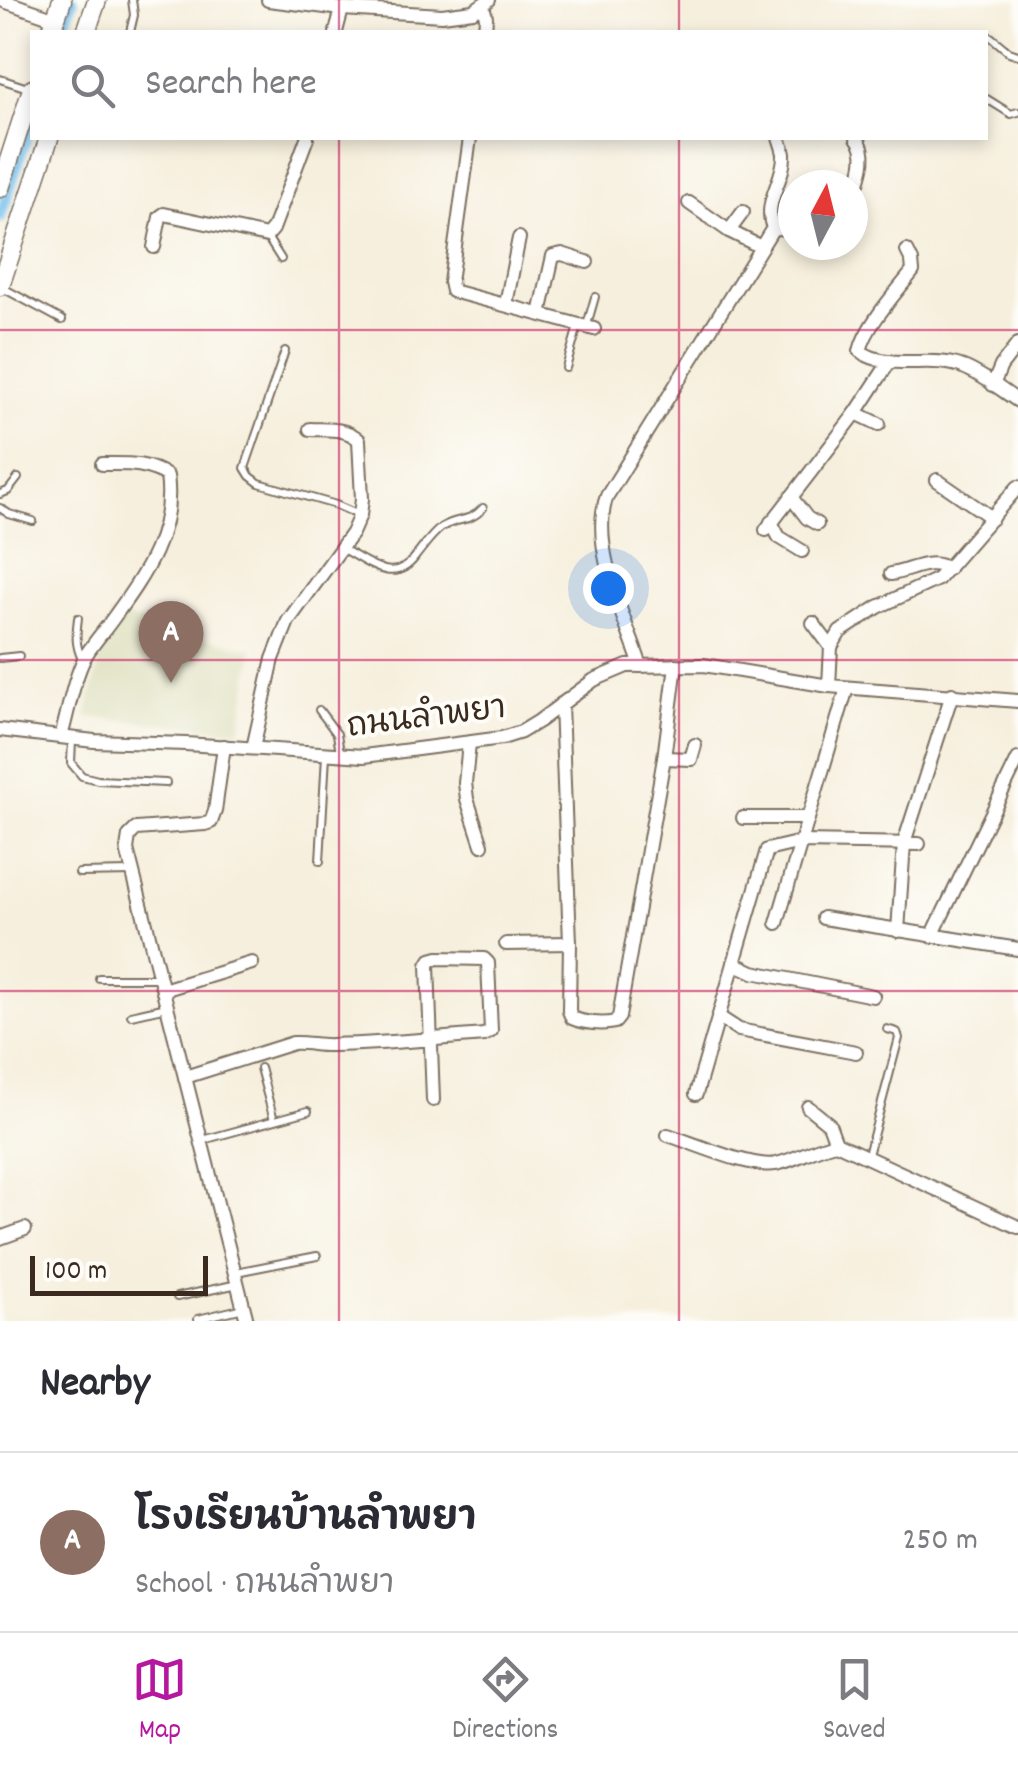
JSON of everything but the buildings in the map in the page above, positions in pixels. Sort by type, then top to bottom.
[{"type":"street","points":[[1,0],[57,14]]},
{"type":"street","points":[[87,30],[97,0]]},
{"type":"street","points":[[268,0],[442,15],[473,11],[486,3]]},
{"type":"street","points":[[483,30],[486,3]]},
{"type":"street","points":[[337,30],[342,9]]},
{"type":"street","points":[[0,188],[30,95]]},
{"type":"street","points":[[0,286],[48,140]]},
{"type":"street","points":[[154,246],[164,214],[267,236],[273,230],[306,140]]},
{"type":"street","points":[[470,140],[452,291],[586,327]]},
{"type":"street","points":[[641,666],[602,545],[602,509],[772,228],[769,206],[784,154],[780,140]]},
{"type":"street","points":[[859,140],[865,154],[861,170]]},
{"type":"street","points":[[690,203],[729,231],[761,247]]},
{"type":"street","points":[[729,231],[744,212]]},
{"type":"street","points":[[772,228],[778,228]]},
{"type":"street","points":[[506,304],[519,238]]},
{"type":"street","points":[[906,251],[913,271],[860,351],[890,361],[958,365],[1018,401]]},
{"type":"street","points":[[540,314],[553,256],[562,254],[586,262]]},
{"type":"street","points":[[992,385],[1018,344]]},
{"type":"street","points":[[802,551],[768,526],[856,413],[890,361]]},
{"type":"street","points":[[856,413],[879,424]]},
{"type":"street","points":[[253,748],[273,659],[288,621],[352,534],[360,516],[358,440],[340,430],[310,429]]},
{"type":"street","points":[[67,738],[83,660],[138,580],[163,536],[168,518],[166,476],[155,468],[138,464],[102,464]]},
{"type":"street","points":[[937,480],[992,518]]},
{"type":"street","points":[[829,686],[830,647],[840,632],[878,607],[928,585],[948,569],[1018,487]]},
{"type":"street","points":[[791,498],[817,524]]},
{"type":"street","points":[[890,574],[931,563],[948,569]]},
{"type":"street","points":[[812,623],[830,647]]},
{"type":"street","name":"ถนนลำพยา","points":[[0,730],[67,738],[364,756],[502,738],[521,732],[594,680],[627,666],[704,664],[829,686],[1018,702]]},
{"type":"street","points":[[561,704],[569,1011],[572,1018],[608,1024],[619,1017],[676,666]]},
{"type":"street","points":[[777,923],[848,688]]},
{"type":"street","points":[[898,931],[911,844],[952,694]]},
{"type":"street","points":[[469,743],[467,799],[482,846]]},
{"type":"street","points":[[664,758],[692,759],[696,745]]},
{"type":"street","points":[[224,746],[211,822],[136,828],[127,842],[246,1315]]},
{"type":"street","points":[[932,936],[1018,759]]},
{"type":"street","points":[[744,818],[808,818]]},
{"type":"street","points":[[696,1094],[767,850],[801,842],[911,844]]},
{"type":"street","points":[[823,918],[1018,949]]},
{"type":"street","points":[[506,944],[570,943]]},
{"type":"street","points":[[186,1077],[292,1043],[326,1046],[430,1040],[484,1036],[491,1031],[488,963],[484,959],[438,958],[428,965],[430,1040],[433,1100]]},
{"type":"street","points":[[161,984],[252,963]]},
{"type":"street","points":[[734,963],[753,972],[873,996]]},
{"type":"street","points":[[719,1017],[738,1030],[856,1052]]},
{"type":"street","points":[[808,1107],[829,1124],[836,1143]]},
{"type":"street","points":[[668,1135],[772,1165],[836,1143],[1018,1227]]},
{"type":"street","points":[[0,1238],[25,1229]]},
{"type":"lane","points":[[130,30],[132,0]]},
{"type":"lane","points":[[991,37],[1018,56]]},
{"type":"lane","points":[[0,79],[30,88]]},
{"type":"lane","points":[[988,101],[1010,114],[1018,112]]},
{"type":"lane","points":[[267,236],[282,259]]},
{"type":"lane","points":[[0,286],[62,320]]},
{"type":"lane","points":[[566,368],[586,327],[595,297]]},
{"type":"lane","points":[[285,351],[245,468],[258,483],[336,505],[360,516]]},
{"type":"lane","points":[[0,494],[8,491],[18,478]]},
{"type":"lane","points":[[0,508],[32,522]]},
{"type":"lane","points":[[340,548],[381,570],[400,572],[438,529],[475,518],[484,508]]},
{"type":"lane","points":[[78,618],[75,636],[83,660]]},
{"type":"lane","points":[[0,658],[18,656]]},
{"type":"lane","points":[[319,710],[337,734],[320,861]]},
{"type":"lane","points":[[67,738],[71,763],[82,776],[166,783]]},
{"type":"lane","points":[[79,873],[132,872]]},
{"type":"lane","points":[[99,978],[161,984]]},
{"type":"lane","points":[[131,1015],[167,1007]]},
{"type":"lane","points":[[868,1157],[900,1038],[898,1032],[887,1029]]},
{"type":"lane","points":[[260,1068],[274,1120]]},
{"type":"lane","points":[[202,1140],[308,1111]]},
{"type":"lane","points":[[177,1297],[317,1256]]},
{"type":"lane","points":[[198,1319],[246,1315]]},
{"type":"shaded area","points":[[111,614],[253,650],[240,731],[86,717]]},
{"type":"waterway","points":[[62,30],[72,0]]},
{"type":"waterway","points":[[0,217],[30,125]]},
{"type":"place","name":"โรงเรียนบ้านลำพยา","points":[[171,683]]}]
